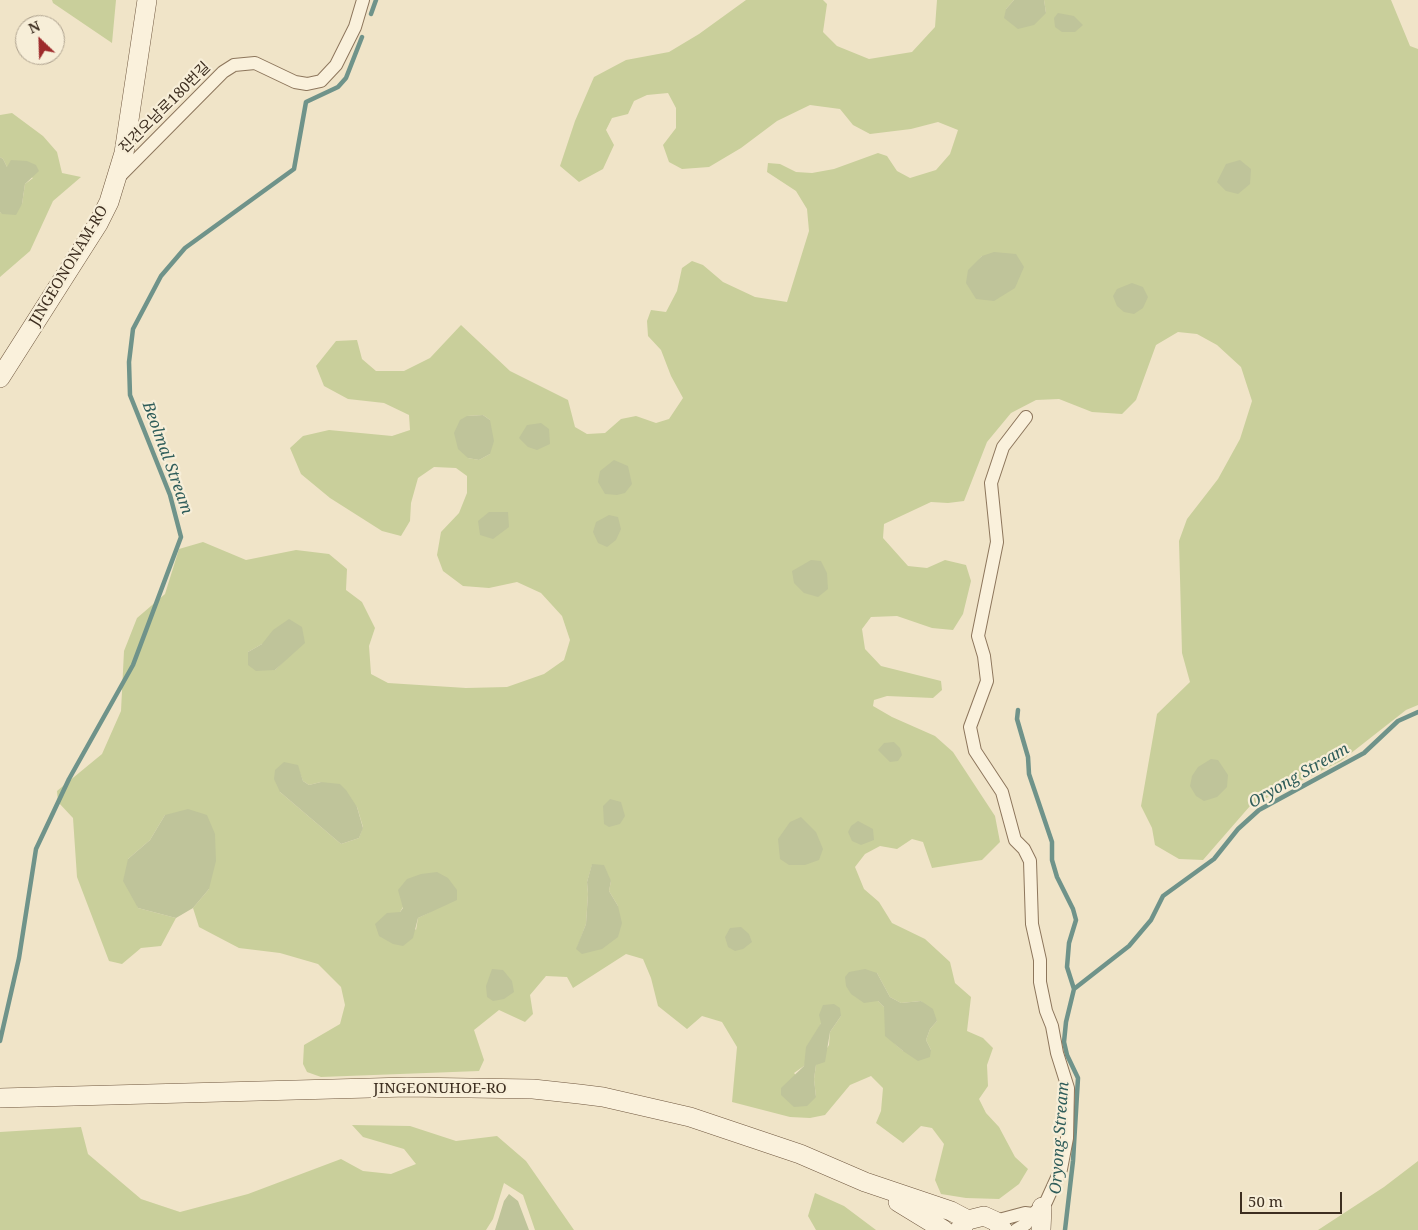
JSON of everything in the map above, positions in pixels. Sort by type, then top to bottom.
[{"type":"main road","name":"JINGEONONAM-RO","points":[[0,378],[98,224],[118,178],[129,126],[147,0]]},
{"type":"main road","name":"JINGEONUHOE-RO","points":[[0,1098],[407,1087],[532,1089],[603,1097],[690,1117],[800,1154],[865,1182],[951,1211],[964,1225],[984,1216],[999,1226]]},
{"type":"main road","name":"JINGEONUHOE-RO","points":[[865,1182],[944,1230]]},
{"type":"main road","points":[[917,1213],[930,1230]]},
{"type":"street","name":"진건오남로180번길","points":[[118,178],[223,72],[234,65],[254,63],[295,82],[307,84],[320,81],[336,65],[354,27],[363,0]]},
{"type":"street","points":[[1016,1230],[1039,1217],[1061,1169],[1067,1138],[1068,1088],[1057,1053],[1052,1026],[1046,1012],[1040,982],[1040,960],[1032,924],[1030,861],[1024,849],[1015,840],[1002,792],[975,751],[970,727],[987,681],[984,656],[978,636],[997,542],[991,483],[1003,447],[1026,417]]},
{"type":"street","points":[[999,1226],[1025,1213],[1039,1217]]},
{"type":"green space","points":[[52,0],[116,0],[112,43],[53,3]]},
{"type":"green space","points":[[746,0],[823,0],[827,4],[823,32],[837,46],[869,59],[912,52],[935,27],[937,0],[1014,0],[1006,9],[1046,13],[1044,0],[1391,0],[1410,46],[1418,49],[1418,705],[1406,710],[1341,761],[1250,806],[1203,860],[1179,859],[1155,845],[1152,828],[1141,806],[1157,714],[1190,682],[1182,653],[1179,541],[1187,519],[1218,479],[1240,439],[1252,401],[1241,367],[1217,345],[1197,334],[1178,332],[1156,345],[1136,400],[1122,414],[1092,412],[1059,399],[1036,400],[1011,413],[987,442],[964,501],[948,503],[931,502],[884,524],[883,538],[908,566],[927,568],[945,560],[966,565],[971,581],[963,614],[953,630],[932,628],[897,616],[871,617],[862,629],[865,649],[881,666],[941,681],[942,690],[933,698],[887,696],[874,700],[873,706],[892,717],[935,736],[953,752],[995,816],[1000,842],[982,860],[932,868],[923,842],[912,839],[897,849],[880,846],[865,854],[855,867],[864,889],[879,902],[892,923],[925,939],[950,962],[955,983],[971,997],[967,1031],[983,1038],[993,1048],[987,1065],[988,1086],[979,1099],[986,1113],[999,1127],[1015,1157],[1028,1169],[1019,1184],[999,1199],[966,1198],[941,1194],[935,1180],[944,1144],[932,1128],[921,1126],[903,1143],[876,1123],[881,1111],[883,1088],[871,1076],[850,1085],[825,1115],[810,1118],[790,1117],[732,1102],[737,1047],[722,1022],[702,1016],[687,1029],[658,1006],[651,978],[643,959],[626,954],[573,988],[567,977],[546,976],[530,995],[533,1014],[525,1022],[499,1010],[474,1030],[484,1060],[479,1071],[321,1077],[307,1072],[303,1064],[304,1045],[340,1024],[345,1005],[341,987],[318,964],[280,953],[239,948],[199,927],[193,908],[209,889],[165,815],[150,840],[128,859],[138,908],[176,918],[161,946],[141,948],[122,964],[109,961],[77,877],[73,818],[58,802],[57,791],[102,754],[121,711],[124,651],[137,618],[165,594],[179,549],[203,542],[246,560],[296,550],[329,554],[347,569],[346,590],[362,602],[375,628],[369,646],[371,674],[388,683],[466,688],[507,687],[544,674],[564,660],[570,640],[562,616],[541,593],[517,582],[489,588],[463,586],[443,571],[437,555],[441,532],[459,513],[467,493],[467,476],[456,468],[434,467],[418,478],[411,503],[410,521],[401,536],[382,531],[330,498],[301,474],[290,448],[303,436],[329,430],[392,436],[410,430],[409,415],[384,403],[348,399],[324,386],[316,366],[336,341],[357,340],[362,359],[376,371],[404,371],[430,358],[461,325],[510,371],[568,400],[575,427],[587,434],[605,433],[621,419],[636,416],[656,423],[669,419],[683,398],[671,376],[661,350],[648,336],[647,321],[651,310],[666,312],[677,291],[682,268],[692,261],[703,265],[723,282],[755,297],[787,302],[809,231],[807,209],[796,191],[767,172],[768,163],[780,164],[796,172],[812,173],[834,169],[878,153],[887,156],[897,171],[910,178],[936,170],[950,154],[958,130],[938,122],[911,129],[870,134],[853,125],[840,109],[810,105],[777,121],[741,148],[709,167],[682,169],[669,162],[663,145],[676,128],[676,108],[668,93],[647,95],[634,101],[628,114],[612,118],[606,130],[614,145],[603,169],[579,182],[560,166],[575,121],[594,77],[626,60],[669,52],[699,34]],"holes":[[[982,256],[994,301],[978,261]],[[483,415],[490,420],[490,454],[479,460],[468,458],[467,416]],[[262,644],[288,657],[275,670],[248,652]],[[297,765],[303,781],[309,785],[321,782],[357,807],[363,827],[359,838],[341,844],[280,792]],[[592,865],[611,881],[609,891],[618,906],[577,948],[586,924],[587,882]],[[403,907],[430,912],[418,918],[416,930],[400,912]],[[877,973],[890,997],[901,1003],[921,1001],[937,1021],[930,1029],[926,1040],[931,1050],[903,1051],[895,1044],[884,1007],[878,1001]],[[841,1016],[830,1032],[829,1045],[816,1065],[814,1079],[816,1097],[794,1073],[804,1066],[821,1023]]]},
{"type":"green space","points":[[1014,0],[1044,0],[1046,13],[1034,25],[1018,29],[1004,18],[1006,9]]},
{"type":"green space","points":[[1058,13],[1074,16],[1083,25],[1075,32],[1062,32],[1055,27],[1054,18]]},
{"type":"green space","points":[[12,113],[43,136],[57,152],[62,173],[81,177],[53,201],[30,251],[0,277],[0,212],[3,214],[22,204],[25,184],[33,178],[7,167],[0,157],[0,115]]},
{"type":"green space","points":[[0,157],[7,167],[11,160],[27,161],[36,165],[39,171],[25,184],[22,204],[16,215],[2,214],[0,212]]},
{"type":"green space","points":[[1240,160],[1251,169],[1250,184],[1238,194],[1226,191],[1217,182],[1226,164]]},
{"type":"green space","points":[[994,252],[1016,254],[1024,267],[1015,288],[994,301],[976,299],[966,283],[968,270],[982,256]]},
{"type":"green space","points":[[1132,283],[1143,287],[1148,297],[1143,308],[1134,314],[1124,312],[1117,306],[1113,296],[1117,289]]},
{"type":"green space","points":[[483,415],[490,420],[494,441],[490,454],[479,460],[468,458],[458,449],[454,433],[460,420],[467,416]]},
{"type":"green space","points":[[541,423],[549,429],[550,444],[537,450],[528,447],[519,438],[527,425]]},
{"type":"green space","points":[[614,460],[628,466],[632,484],[625,493],[617,495],[605,494],[598,482],[600,471]]},
{"type":"green space","points":[[489,512],[508,512],[509,527],[493,539],[480,535],[478,521]]},
{"type":"green space","points":[[609,515],[618,517],[621,529],[616,540],[607,547],[598,543],[593,532],[596,522]]},
{"type":"green space","points":[[811,560],[821,561],[827,573],[828,589],[818,597],[804,593],[794,583],[792,571]]},
{"type":"green space","points":[[289,619],[302,627],[305,643],[275,670],[256,671],[248,665],[248,652],[262,644],[273,630]]},
{"type":"green space","points":[[894,742],[900,748],[902,755],[898,761],[890,762],[878,750],[884,743]]},
{"type":"green space","points":[[1211,759],[1218,760],[1228,775],[1227,787],[1217,797],[1204,801],[1196,796],[1190,786],[1192,776],[1198,767]]},
{"type":"green space","points":[[284,762],[298,765],[303,781],[309,785],[321,782],[340,784],[346,790],[357,807],[363,828],[359,838],[341,844],[280,792],[274,779],[275,770]]},
{"type":"green space","points":[[610,799],[621,802],[625,816],[620,824],[609,827],[604,824],[603,806]]},
{"type":"green space","points":[[188,809],[207,815],[215,834],[216,861],[209,889],[193,908],[176,918],[138,908],[123,881],[128,859],[150,840],[165,815]]},
{"type":"green space","points":[[801,817],[816,832],[823,849],[819,860],[805,865],[789,865],[780,859],[778,839],[790,822]]},
{"type":"green space","points":[[858,821],[873,829],[874,840],[861,845],[852,841],[848,832],[851,826]]},
{"type":"green space","points":[[592,864],[604,865],[611,881],[609,891],[618,906],[622,923],[618,937],[602,949],[582,954],[576,949],[586,924],[587,882]]},
{"type":"green space","points":[[437,872],[448,878],[457,890],[457,900],[418,918],[413,938],[403,946],[393,944],[379,936],[375,924],[387,913],[400,912],[403,908],[398,890],[407,879],[421,874]]},
{"type":"green space","points":[[741,927],[749,934],[752,942],[743,949],[735,951],[728,947],[725,937],[730,928]]},
{"type":"green space","points":[[492,969],[503,970],[512,981],[514,992],[504,999],[493,1001],[487,997],[486,986]]},
{"type":"green space","points":[[865,969],[877,973],[890,997],[901,1003],[921,1001],[933,1009],[937,1021],[930,1029],[926,1040],[931,1050],[930,1057],[918,1061],[903,1051],[885,1036],[884,1007],[878,1001],[864,1003],[851,994],[846,986],[845,977],[849,972]]},
{"type":"green space","points":[[834,1004],[840,1008],[841,1016],[830,1032],[825,1062],[816,1065],[814,1079],[816,1097],[807,1106],[794,1107],[781,1095],[781,1088],[804,1066],[806,1047],[821,1023],[819,1015],[823,1005]]},
{"type":"green space","points":[[352,1125],[410,1126],[456,1141],[497,1136],[526,1161],[574,1230],[535,1230],[523,1195],[504,1183],[493,1219],[486,1230],[0,1230],[0,1132],[81,1127],[88,1154],[141,1199],[180,1212],[248,1194],[341,1159],[363,1171],[391,1174],[416,1164],[404,1149],[363,1137]]},
{"type":"green space","points":[[1418,1161],[1418,1230],[1318,1230],[1384,1187]]},
{"type":"green space","points":[[815,1193],[844,1206],[876,1230],[816,1230],[808,1216]]},
{"type":"green space","points":[[509,1194],[518,1201],[529,1230],[495,1230],[504,1201]]},
{"type":"waterway","name":"Beolmal Stream","points":[[371,14],[376,0]]},
{"type":"waterway","name":"Beolmal Stream","points":[[0,1041],[19,958],[36,849],[69,779],[133,665],[181,537],[170,495],[130,395],[129,362],[133,329],[161,276],[185,248],[294,169],[306,102],[338,87],[346,78],[362,37]]},
{"type":"waterway","points":[[1018,710],[1017,719],[1028,757],[1029,774],[1052,842],[1052,860],[1057,877],[1073,909],[1076,920],[1069,943],[1067,967],[1074,989]]},
{"type":"waterway","name":"Oryong Stream","points":[[1065,1230],[1073,1161],[1078,1078],[1067,1055],[1064,1042],[1066,1022],[1074,989],[1129,946],[1151,920],[1163,896],[1214,859],[1238,829],[1259,810],[1364,753],[1398,721],[1418,712]]}]
